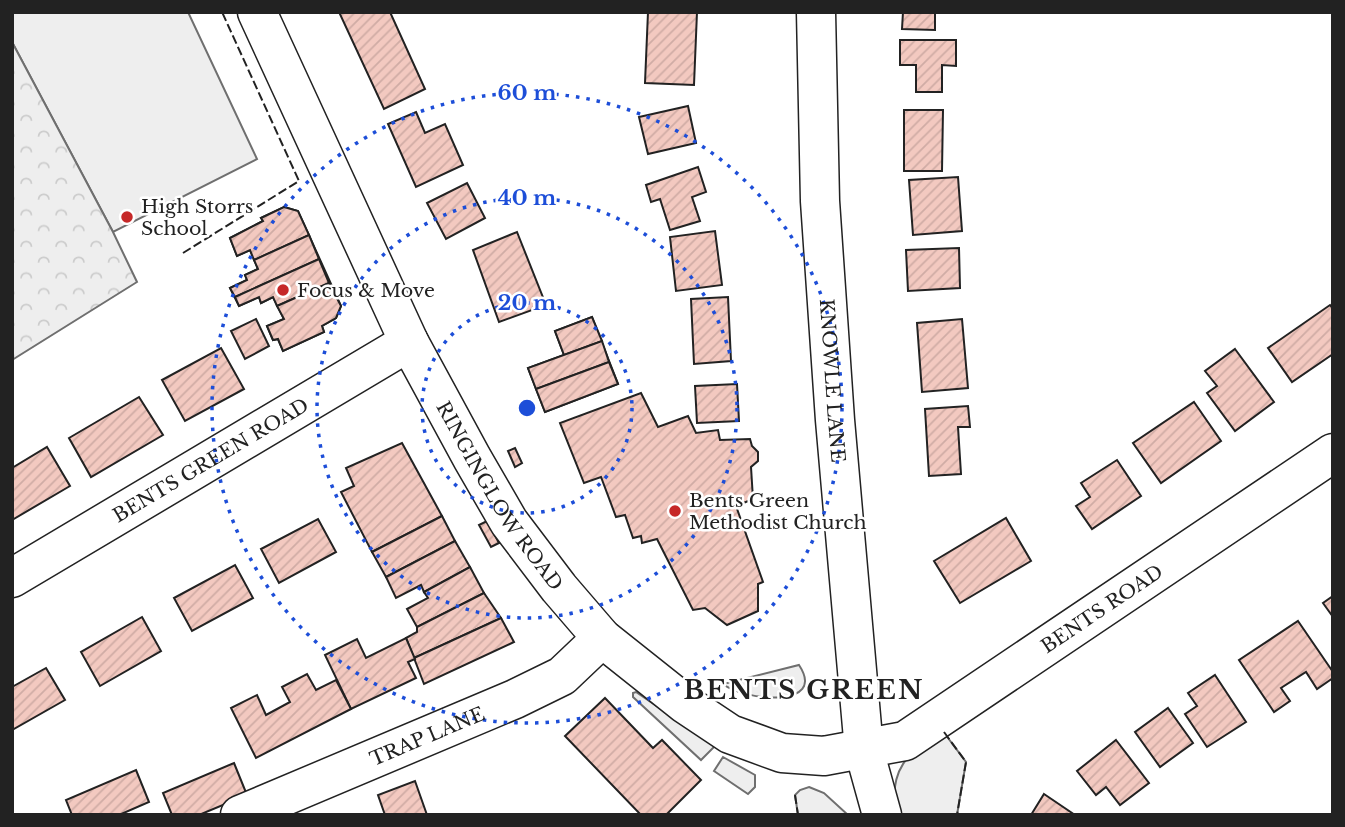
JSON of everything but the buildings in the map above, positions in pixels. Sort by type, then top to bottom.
[{"type":"street","name":"RINGINGLOW ROAD","points":[[257,12],[409,341],[509,522],[559,588],[602,638],[685,704],[730,734],[782,753],[824,756],[864,750]]},
{"type":"street","name":"KNOWLE LANE","points":[[816,12],[821,214],[835,420],[864,750]]},
{"type":"street","name":"BENTS GREEN ROAD","points":[[12,578],[409,341]]},
{"type":"street","name":"BENTS ROAD","points":[[864,750],[905,741],[944,717],[1333,453]]},
{"type":"street","name":"TRAP LANE","points":[[263,810],[527,694],[562,676],[602,638]]},
{"type":"street","points":[[864,750],[882,815]]},
{"type":"green space","points":[[12,12],[188,12],[257,159],[113,232],[12,42]]},
{"type":"green space","points":[[12,42],[137,282],[12,360]]},
{"type":"green space","points":[[799,665],[805,679],[802,689],[793,695],[764,697],[733,690],[723,684]]},
{"type":"green space","points":[[636,692],[715,746],[701,760],[633,697]]},
{"type":"green space","points":[[942,730],[966,762],[957,815],[895,815],[895,785],[903,764],[919,747]]},
{"type":"green space","points":[[723,757],[755,775],[755,787],[748,794],[714,771]]},
{"type":"green space","points":[[809,787],[824,793],[848,815],[798,815],[795,795]]},
{"type":"fence","points":[[183,253],[299,181],[222,12]]},
{"type":"fence","points":[[944,732],[966,762],[957,815]]},
{"type":"fence","points":[[795,795],[798,815]]},
{"type":"place","name":"High Storrs School","points":[[127,217]]},
{"type":"place","name":"Focus & Move","points":[[283,290]]},
{"type":"place","name":"Bents Green Methodist Church","points":[[675,511]]},
{"type":"district","name":"BENTS GREEN","points":[[804,690]]}]
